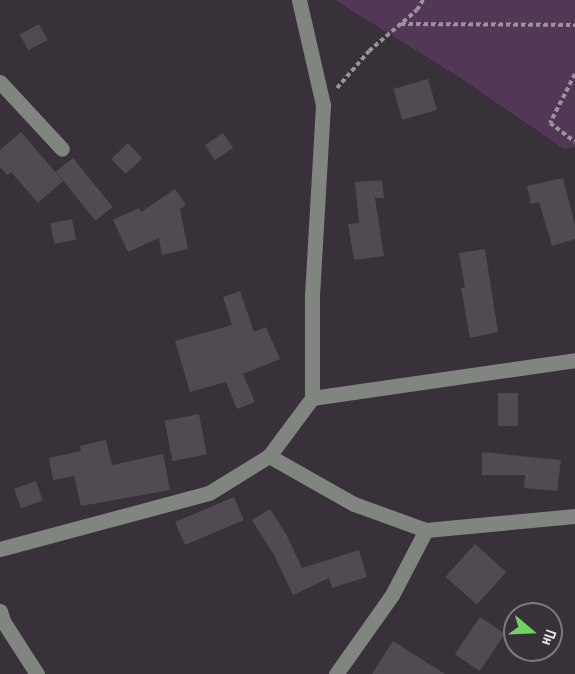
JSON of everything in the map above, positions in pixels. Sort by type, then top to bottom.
[{"type":"street","points":[[0,549],[209,493],[269,456],[312,398],[312,294],[323,105],[299,0]]},
{"type":"street","points":[[0,82],[62,149]]},
{"type":"street","points":[[312,398],[575,360]]},
{"type":"street","points":[[269,456],[354,504],[426,530],[575,516]]},
{"type":"street","points":[[336,674],[392,595],[426,530]]},
{"type":"street","points":[[0,611],[3,621],[37,674]]},
{"type":"path","points":[[323,105],[369,51],[417,9],[423,0]]},
{"type":"path","points":[[401,24],[575,25]]},
{"type":"path","points":[[575,74],[550,123],[575,142]]},
{"type":"shaded area","points":[[335,0],[575,0],[575,147],[564,149],[459,77]]},
{"type":"building","points":[[39,24],[48,40],[28,50],[20,35]]},
{"type":"building","points":[[428,79],[437,110],[402,120],[393,89]]},
{"type":"building","points":[[21,132],[63,181],[38,203],[11,172],[7,175],[0,167],[0,150]]},
{"type":"building","points":[[223,133],[233,148],[215,160],[205,145]]},
{"type":"building","points":[[128,143],[142,158],[126,174],[111,159]]},
{"type":"building","points":[[73,158],[113,207],[96,221],[56,172]]},
{"type":"building","points":[[563,178],[575,225],[575,239],[552,246],[539,202],[531,204],[527,186]]},
{"type":"building","points":[[382,180],[384,198],[375,198],[384,256],[354,260],[348,224],[359,223],[355,182]]},
{"type":"building","points":[[175,189],[186,205],[180,209],[188,249],[162,255],[159,238],[128,252],[113,220],[139,208],[141,212]]},
{"type":"building","points":[[72,219],[76,240],[54,244],[50,223]]},
{"type":"building","points":[[485,249],[498,332],[470,338],[461,288],[465,287],[459,253]]},
{"type":"building","points":[[240,291],[254,332],[266,327],[280,359],[243,374],[255,402],[237,409],[226,382],[190,392],[175,341],[232,325],[223,297]]},
{"type":"building","points":[[498,393],[518,393],[518,426],[498,426]]},
{"type":"building","points":[[199,414],[207,454],[172,461],[165,421]]},
{"type":"building","points":[[106,440],[112,465],[163,454],[170,490],[81,506],[74,476],[53,480],[49,458],[81,451],[80,446]]},
{"type":"building","points":[[482,452],[561,460],[557,491],[524,488],[525,475],[482,475]]},
{"type":"building","points":[[36,481],[43,501],[21,508],[14,488]]},
{"type":"building","points":[[234,497],[244,520],[185,545],[175,522]]},
{"type":"building","points":[[270,509],[286,534],[302,568],[359,550],[367,577],[332,588],[329,578],[293,595],[274,555],[252,520]]},
{"type":"building","points":[[475,544],[506,572],[477,605],[446,577]]},
{"type":"building","points":[[480,617],[503,633],[503,637],[480,671],[455,654]]},
{"type":"building","points":[[393,641],[445,674],[372,674]]}]
